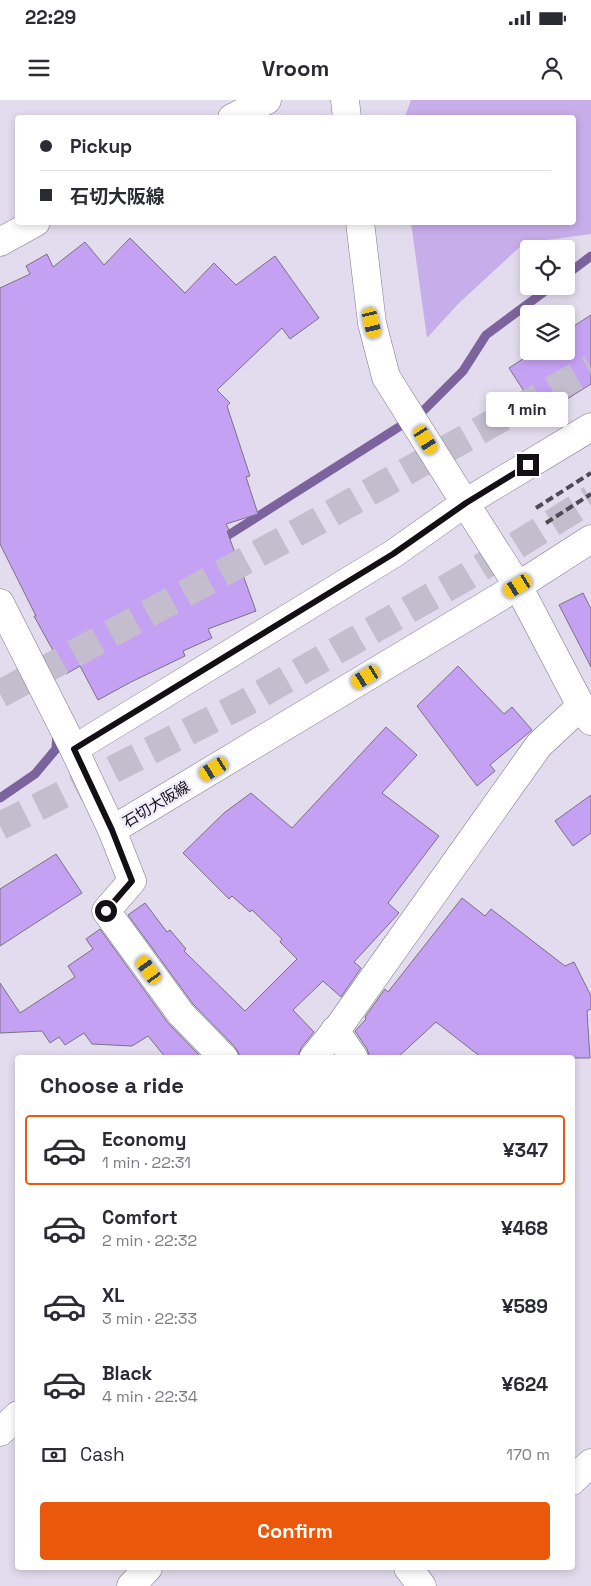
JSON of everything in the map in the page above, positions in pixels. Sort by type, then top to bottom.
[{"type":"street","points":[[238,115],[267,100]]},
{"type":"street","points":[[345,100],[347,115]]},
{"type":"street","points":[[0,242],[31,225]]},
{"type":"street","points":[[315,1055],[336,1030],[539,745],[586,714],[518,586],[386,377],[372,323],[360,225]]},
{"type":"street","points":[[74,749],[393,554],[466,503],[591,427]]},
{"type":"street","name":"石切大阪線","points":[[0,603],[7,635],[74,749],[112,830],[518,586],[591,539]]},
{"type":"street","points":[[112,830],[132,881],[106,911],[181,1014],[221,1055]]},
{"type":"street","points":[[336,1030],[352,1055]]},
{"type":"street","points":[[0,1432],[15,1418]]},
{"type":"street","points":[[575,1477],[591,1464]]},
{"type":"street","points":[[131,1586],[146,1570]]},
{"type":"street","points":[[410,1570],[422,1586]]},
{"type":"shaded area","points":[[411,100],[591,100],[591,234],[546,240],[520,240],[520,247],[458,304],[427,338],[411,225],[576,225],[576,115],[406,115]]},
{"type":"building","points":[[130,238],[185,293],[214,263],[236,285],[275,256],[319,318],[290,339],[282,328],[217,390],[230,403],[227,406],[250,476],[246,477],[258,514],[226,524],[256,611],[208,629],[212,638],[183,651],[185,656],[98,700],[80,666],[66,674],[34,616],[36,616],[0,544],[0,288],[30,274],[26,266],[47,254],[53,267],[85,242],[104,265]]},
{"type":"building","points":[[591,315],[591,384],[540,416],[509,368],[521,360],[575,360],[575,325]]},
{"type":"building","points":[[583,593],[591,609],[591,667],[559,605]]},
{"type":"building","points":[[458,666],[504,714],[512,707],[532,730],[490,765],[495,771],[477,786],[417,706]]},
{"type":"building","points":[[386,727],[417,755],[382,793],[439,836],[388,903],[399,913],[354,962],[361,968],[341,997],[323,981],[293,1010],[314,1032],[301,1048],[299,1055],[239,1055],[235,1047],[193,1004],[128,915],[145,903],[167,932],[170,930],[186,949],[184,951],[245,1011],[297,959],[280,942],[282,939],[252,910],[250,912],[232,896],[229,899],[183,853],[224,813],[251,793],[292,828]]},
{"type":"building","points":[[591,795],[591,833],[573,846],[555,821]]},
{"type":"building","points":[[56,854],[82,893],[0,946],[0,889]]},
{"type":"building","points":[[462,898],[485,916],[491,909],[565,966],[574,962],[591,996],[591,1009],[587,1011],[590,1058],[575,1058],[575,1055],[478,1055],[436,1022],[400,1055],[369,1055],[355,1031],[366,1019],[365,1017],[385,989],[388,992]]},
{"type":"building","points":[[100,929],[168,1023],[199,1055],[164,1055],[148,1036],[132,1046],[92,1044],[84,1033],[65,1045],[59,1037],[50,1043],[42,1031],[0,1033],[0,983],[20,1013],[75,977],[68,966],[93,949],[86,939]]},
{"type":"waterway","points":[[575,268],[591,256]]},
{"type":"waterway","points":[[219,541],[421,413],[463,371],[486,335],[540,295]]},
{"type":"waterway","points":[[46,676],[47,662],[64,646]]},
{"type":"waterway","points":[[0,798],[35,774],[56,749],[57,732]]},
{"type":"tunnel","points":[[0,694],[309,526],[591,368]]},
{"type":"tunnel","points":[[0,826],[243,704],[464,578],[591,499]]},
{"type":"railway","points":[[536,508],[591,473]]},
{"type":"railway","points":[[546,523],[591,494]]},
{"type":"route","points":[[106,911],[132,881],[112,830],[74,749],[393,554],[466,503],[528,465]]}]
